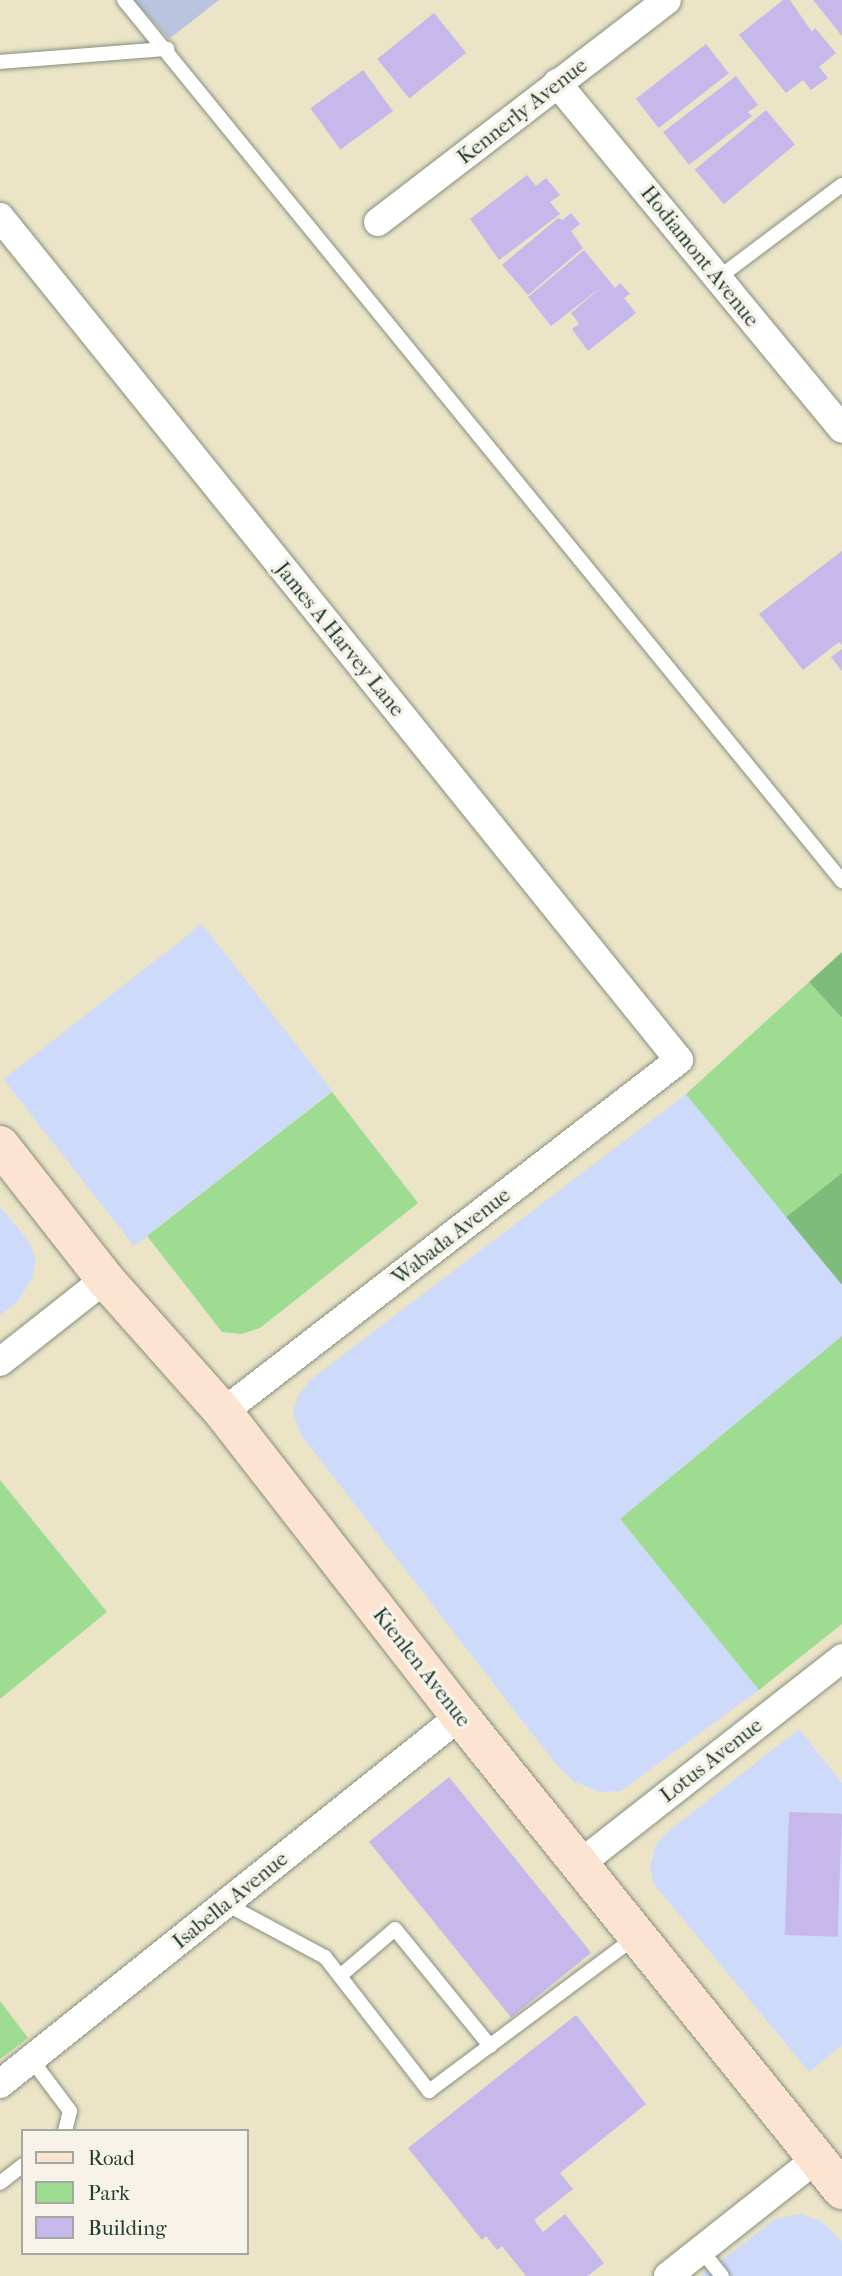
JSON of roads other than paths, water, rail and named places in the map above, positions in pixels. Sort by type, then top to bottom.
[{"type":"main road","name":"Kienlen Avenue","points":[[0,1145],[105,1279],[223,1412],[460,1716],[842,2190]]},
{"type":"street","name":"Kennerly Avenue","points":[[378,222],[667,0]]},
{"type":"street","name":"Hodiamont Avenue","points":[[557,83],[842,429]]},
{"type":"street","name":"James A Harvey Lane","points":[[0,217],[679,1060]]},
{"type":"street","name":"Wabada Avenue","points":[[223,1412],[679,1060]]},
{"type":"street","points":[[0,1362],[105,1279]]},
{"type":"street","name":"Lotus Avenue","points":[[581,1863],[842,1658]]},
{"type":"street","name":"Isabella Avenue","points":[[0,2084],[460,1716]]},
{"type":"street","points":[[668,2276],[816,2160]]},
{"type":"lane","points":[[124,0],[167,48],[842,881]]},
{"type":"lane","points":[[0,62],[167,48]]},
{"type":"lane","points":[[718,278],[842,185]]},
{"type":"lane","points":[[226,1904],[325,1957],[429,2091],[638,1935]]},
{"type":"lane","points":[[340,1976],[395,1929],[490,2046]]},
{"type":"lane","points":[[31,2059],[70,2111],[66,2129]]},
{"type":"lane","points":[[0,2183],[21,2167]]},
{"type":"lane","points":[[701,2250],[722,2276]]}]
